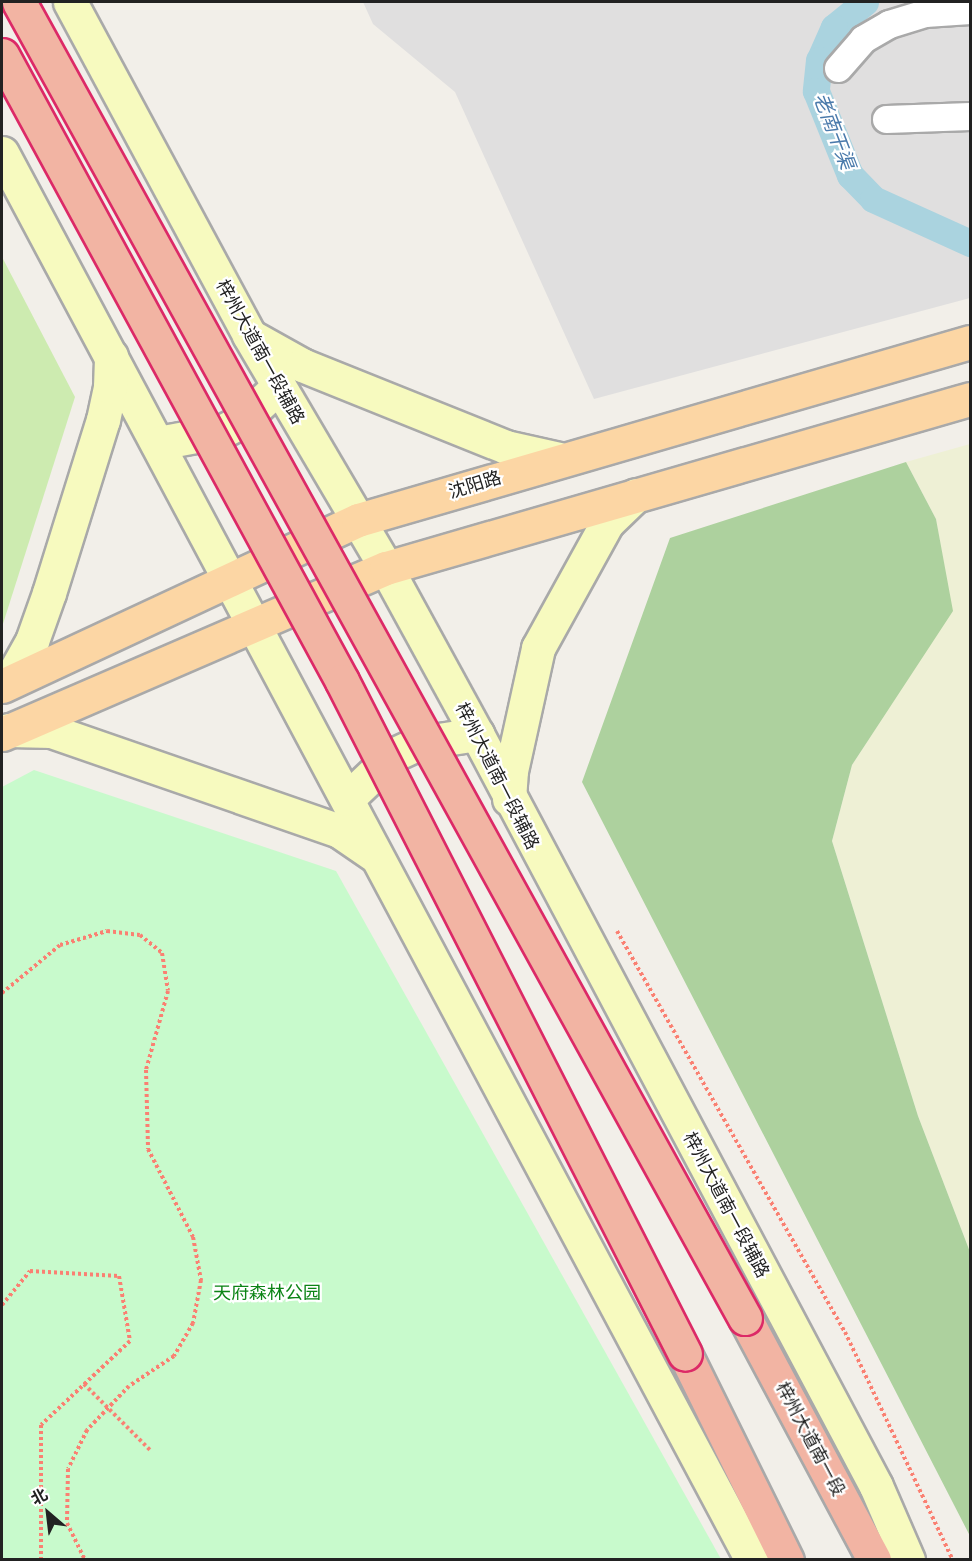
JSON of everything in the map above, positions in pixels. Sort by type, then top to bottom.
[{"type":"highway","name":"梓州大道南一段","points":[[19,2],[745,1318],[874,1560]]},
{"type":"highway","points":[[2,55],[342,681],[787,1560]]},
{"type":"main road","name":"梓州大道南一段辅路","points":[[70,2],[249,335],[386,568],[477,734],[509,799],[876,1486],[908,1560]]},
{"type":"main road","points":[[2,153],[752,1560]]},
{"type":"main road","points":[[249,335],[302,365],[506,447],[559,459]]},
{"type":"main road","name":"沈阳路","points":[[5,684],[230,577],[358,520],[559,459],[970,342]]},
{"type":"main road","points":[[5,684],[32,641],[49,593],[103,420],[110,387],[111,356]]},
{"type":"main road","points":[[158,443],[223,431],[240,422],[279,386]]},
{"type":"main road","points":[[5,731],[253,622],[386,568],[970,399]]},
{"type":"main road","points":[[509,799],[511,771],[538,648],[607,523],[636,495]]},
{"type":"main road","points":[[5,731],[51,731],[339,831],[378,858]]},
{"type":"main road","points":[[347,799],[393,755],[419,743],[477,734]]},
{"type":"street","points":[[838,68],[863,39],[890,24],[925,13],[970,10]]},
{"type":"street","points":[[886,119],[970,116]]},
{"type":"path","points":[[615,927],[845,1332],[953,1560]]},
{"type":"path","points":[[2,993],[60,945],[107,931],[140,935],[162,953],[168,991],[146,1070],[148,1149],[193,1237],[201,1280],[192,1323],[174,1356],[129,1386],[87,1430],[68,1469],[67,1523],[85,1560]]},
{"type":"path","points":[[2,1305],[30,1271],[119,1276],[130,1341],[40,1425],[41,1560]]},
{"type":"path","points":[[84,1384],[151,1451]]},
{"type":"shaded area","points":[[363,2],[970,2],[970,298],[594,399],[455,92],[373,24]]},
{"type":"green space","points":[[2,257],[75,397],[2,627]]},
{"type":"green space","points":[[970,444],[970,1252],[918,1116],[832,841],[852,765],[952,611],[936,519],[906,462]]},
{"type":"green space","points":[[906,462],[936,519],[953,611],[852,765],[832,841],[918,1116],[970,1252],[970,1536],[582,782],[670,538]]},
{"type":"green space","name":"天府森林公园","points":[[34,770],[336,871],[721,1559],[2,1559],[2,787]]},
{"type":"waterway","name":"老南干渠","points":[[865,2],[834,27],[819,60],[816,91],[850,175],[873,199],[970,243]]}]
